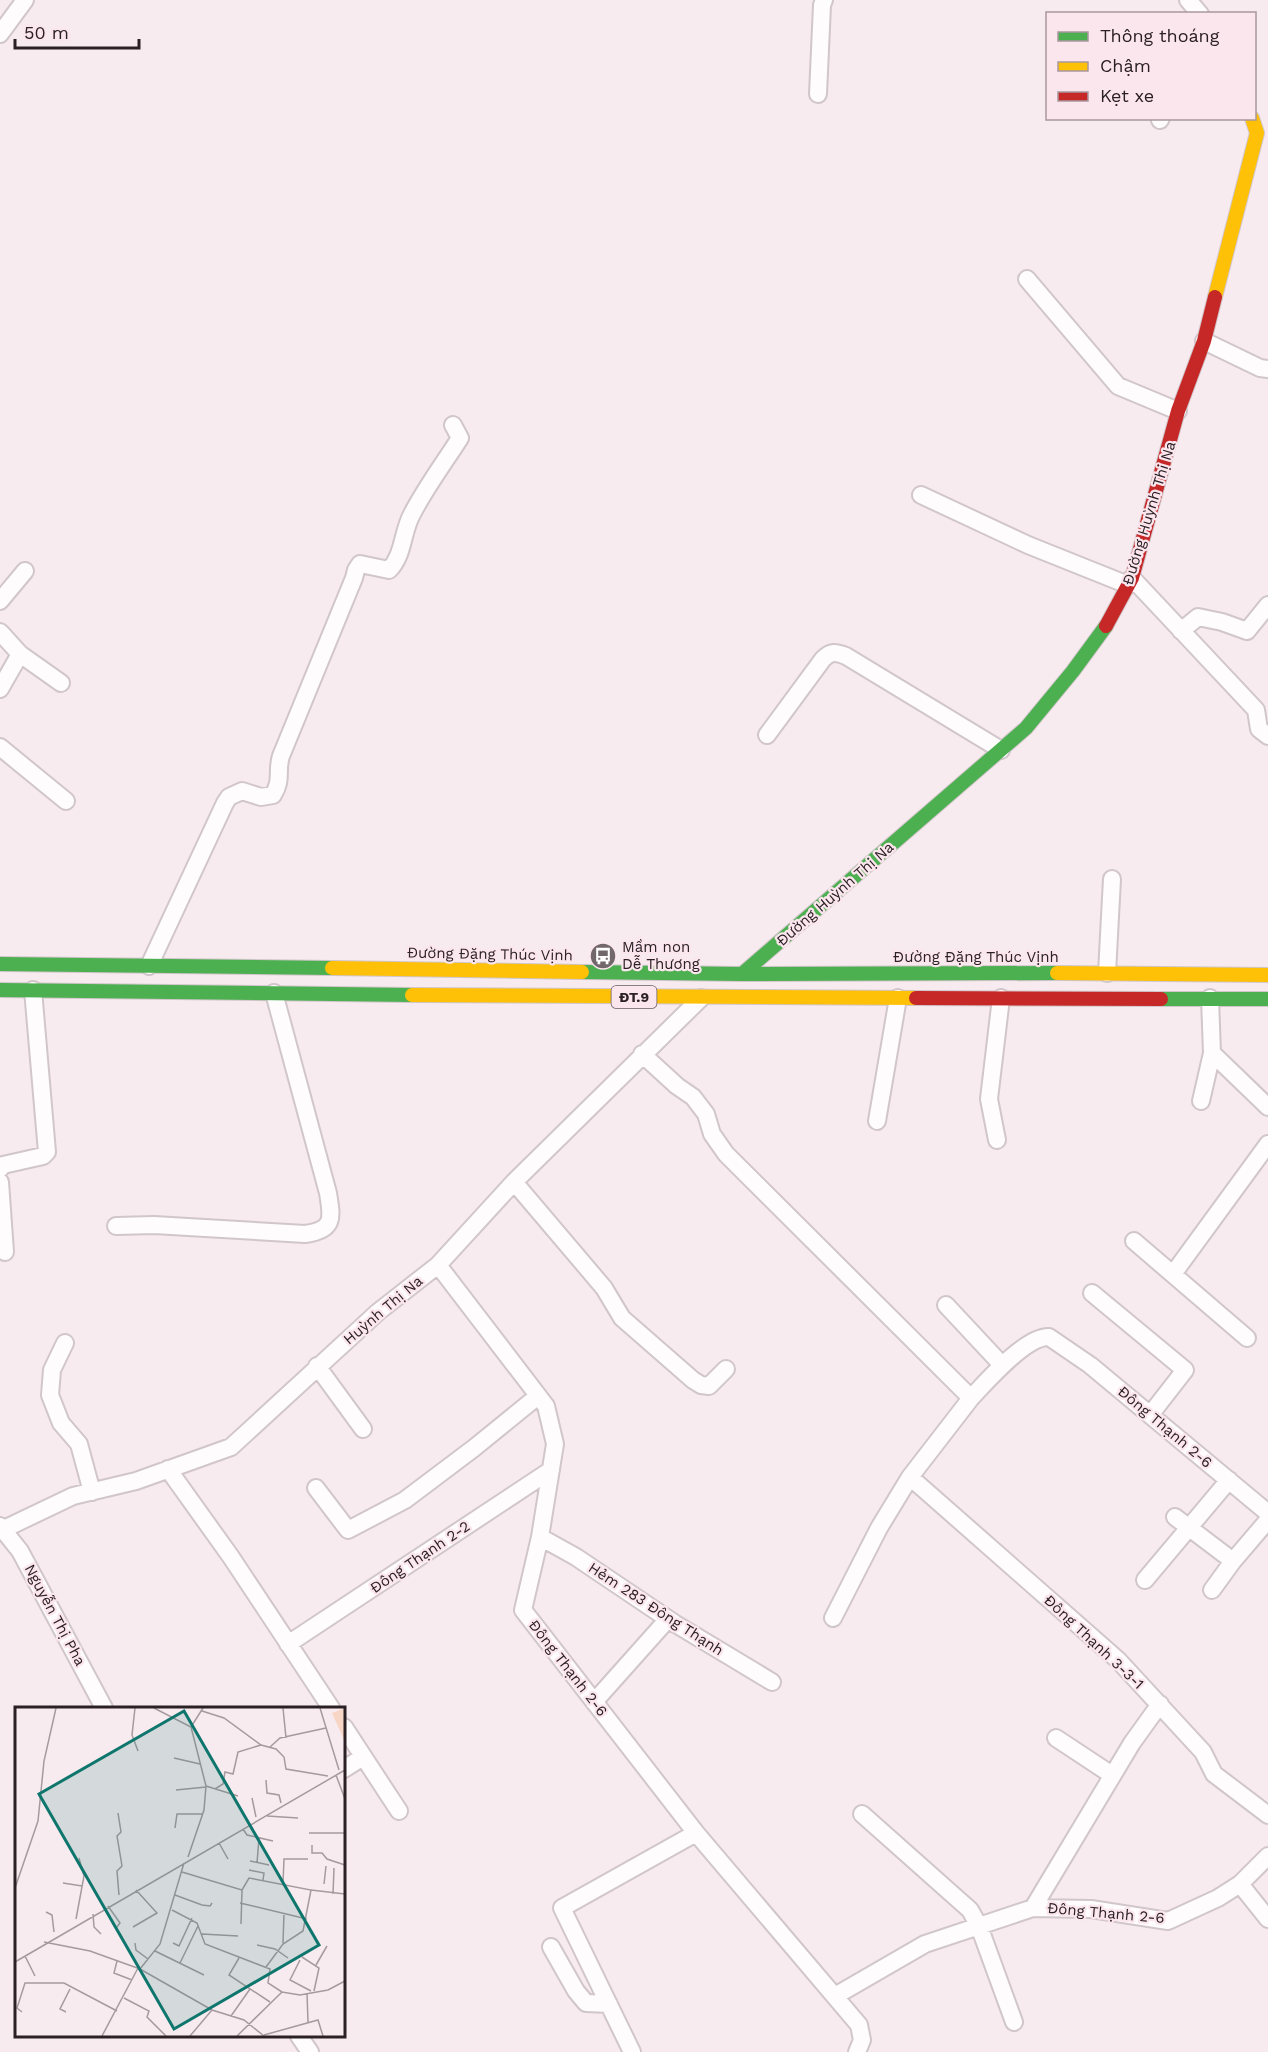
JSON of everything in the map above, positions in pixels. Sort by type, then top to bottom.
[{"type":"main road","name":"Đường Huỳnh Thị Na","points":[[742,974],[1026,728],[1107,625],[1130,582],[1179,411],[1204,341],[1259,127]]},
{"type":"main road","name":"Đường Đặng Thúc Vịnh","points":[[0,964],[742,974],[1268,975]]},
{"type":"main road","name":"ĐT.9","points":[[0,990],[701,998],[1268,999]]},
{"type":"street","points":[[0,34],[25,0]]},
{"type":"street","points":[[818,94],[824,0]]},
{"type":"street","points":[[1188,0],[1198,12]]},
{"type":"street","points":[[1027,279],[1118,386],[1179,411]]},
{"type":"street","points":[[1204,341],[1260,368],[1268,369]]},
{"type":"street","points":[[149,966],[229,797],[242,791],[261,797],[273,795],[280,776],[281,756],[356,570],[360,564],[389,570],[396,563],[410,516],[460,438],[453,425]]},
{"type":"street","points":[[921,495],[1028,545],[1130,582],[1181,631],[1256,710],[1259,729],[1268,736]]},
{"type":"street","points":[[0,601],[25,571]]},
{"type":"street","points":[[1181,631],[1198,617],[1222,621],[1247,631],[1268,605]]},
{"type":"street","points":[[0,632],[20,654],[61,683]]},
{"type":"street","points":[[767,735],[823,658],[829,653],[837,652],[1001,750]]},
{"type":"street","points":[[0,689],[20,654]]},
{"type":"street","points":[[0,747],[66,801]]},
{"type":"street","points":[[1107,973],[1112,879]]},
{"type":"street","points":[[0,1169],[3,1165],[43,1156],[46,1152],[33,990]]},
{"type":"street","points":[[116,1226],[154,1225],[305,1234],[320,1232],[328,1224],[331,1214],[328,1192],[274,993]]},
{"type":"street","name":"Huỳnh Thị Na","points":[[2,1528],[73,1496],[136,1481],[231,1447],[378,1312],[438,1265],[514,1182],[701,998]]},
{"type":"street","points":[[876,1121],[898,998]]},
{"type":"street","points":[[997,1140],[989,1099],[1001,998]]},
{"type":"street","points":[[1201,1101],[1212,1053],[1210,998]]},
{"type":"street","points":[[1212,1053],[1268,1107]]},
{"type":"street","points":[[642,1054],[693,1098],[706,1114],[712,1134],[726,1154],[972,1398]]},
{"type":"street","points":[[1173,1274],[1268,1144]]},
{"type":"street","points":[[0,1182],[5,1252]]},
{"type":"street","points":[[514,1182],[604,1288],[622,1318],[654,1347],[701,1385],[709,1386],[726,1369]]},
{"type":"street","points":[[1134,1241],[1247,1338]]},
{"type":"street","name":"Đông Thạnh 2-6","points":[[438,1265],[546,1406],[555,1444],[540,1537],[523,1610],[696,1833],[859,2025],[862,2040],[856,2052]]},
{"type":"street","points":[[1092,1293],[1185,1370],[1150,1415]]},
{"type":"street","points":[[833,1618],[879,1528],[910,1477],[972,1398],[1002,1365],[946,1305]]},
{"type":"street","name":"Đông Thạnh 2-6","points":[[1002,1365],[1042,1336],[1049,1336],[1062,1344],[1267,1511]]},
{"type":"street","points":[[65,1343],[52,1370],[50,1395],[61,1424],[79,1444],[92,1492]]},
{"type":"street","points":[[317,1366],[363,1429]]},
{"type":"street","points":[[316,1488],[348,1530],[405,1500],[538,1396]]},
{"type":"street","points":[[168,1469],[231,1557],[330,1707]]},
{"type":"street","name":"Đông Thạnh 2-2","points":[[288,1644],[551,1470]]},
{"type":"street","name":"Đông Thạnh 3-3-1","points":[[910,1477],[1118,1660],[1203,1752],[1215,1774],[1268,1815]]},
{"type":"street","points":[[1145,1580],[1228,1480]]},
{"type":"street","points":[[1212,1590],[1267,1511]]},
{"type":"street","points":[[1175,1517],[1233,1561]]},
{"type":"street","name":"Nguyễn Thị Pha","points":[[2,1528],[20,1551],[103,1707]]},
{"type":"street","name":"Hẻm 283 Đông Thạnh","points":[[540,1537],[576,1557],[668,1619],[772,1682]]},
{"type":"street","points":[[594,1702],[668,1619]]},
{"type":"street","points":[[1033,1908],[1112,1775],[1160,1704]]},
{"type":"street","points":[[345,1729],[399,1811]]},
{"type":"street","points":[[1056,1738],[1112,1775]]},
{"type":"street","points":[[345,1769],[363,1757]]},
{"type":"street","points":[[862,1815],[970,1910],[979,1926],[1014,2022]]},
{"type":"street","points":[[632,2052],[562,1908],[696,1833]]},
{"type":"street","name":"Đông Thạnh 2-6","points":[[835,1996],[925,1944],[1033,1908],[1091,1909],[1168,1921],[1218,1898],[1240,1884],[1268,1856]]},
{"type":"street","points":[[1240,1884],[1268,1919]]},
{"type":"street","points":[[551,1947],[576,1991],[586,2003],[609,2004]]},
{"type":"street","points":[[300,2037],[310,2052]]},
{"type":"traffic: fast","points":[[742,974],[1026,728],[1073,671],[1106,626]]},
{"type":"traffic: fast","points":[[0,964],[332,968]]},
{"type":"traffic: fast","points":[[582,972],[1057,973]]},
{"type":"traffic: fast","points":[[0,990],[412,995]]},
{"type":"traffic: fast","points":[[1161,999],[1268,999]]},
{"type":"traffic: slow","points":[[1215,297],[1257,133],[1253,120]]},
{"type":"traffic: slow","points":[[332,968],[582,972]]},
{"type":"traffic: slow","points":[[1057,973],[1268,975]]},
{"type":"traffic: slow","points":[[412,995],[916,998]]},
{"type":"traffic: jam","points":[[1106,626],[1132,578],[1178,411],[1204,341],[1215,297]]},
{"type":"traffic: jam","points":[[916,998],[1161,999]]},
{"type":"place","name":"Mầm non Dễ Thương","points":[[603,956]]}]
